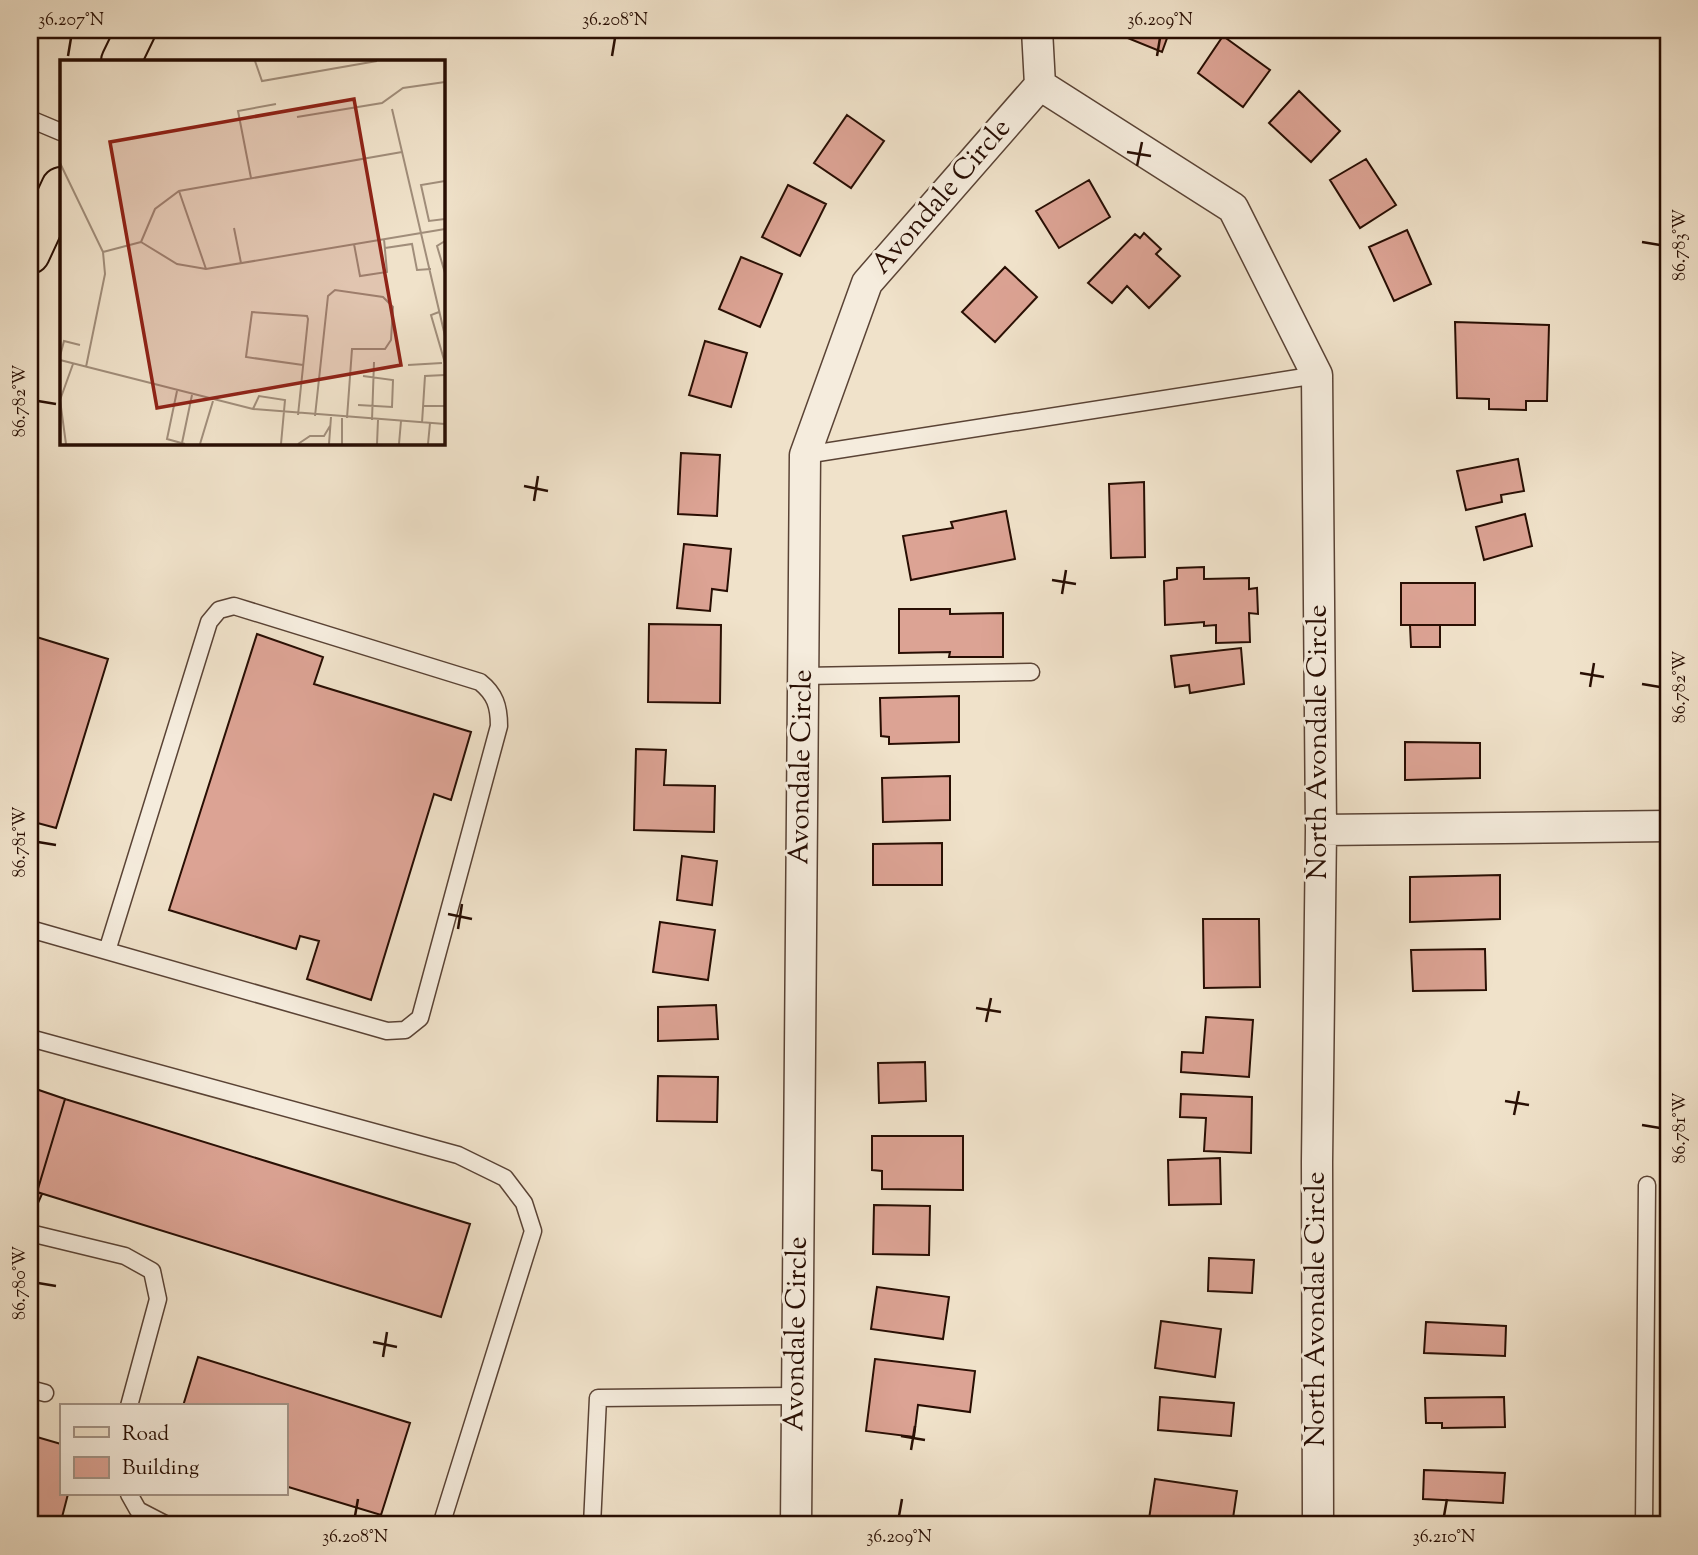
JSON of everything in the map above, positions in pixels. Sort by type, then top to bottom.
[{"type":"main road","points":[[121,60],[135,30]]},
{"type":"main road","points":[[34,236],[60,189]]},
{"type":"street","points":[[1037,30],[1040,85]]},
{"type":"street","name":"North Avondale Circle","points":[[1040,85],[1233,208],[1317,375],[1321,830],[1317,1162],[1318,1525]]},
{"type":"street","name":"Avondale Circle","points":[[796,1525],[805,455],[867,283],[1040,85]]},
{"type":"street","points":[[1321,830],[1668,826]]},
{"type":"lane","points":[[30,119],[60,132]]},
{"type":"lane","points":[[805,455],[1317,375]]},
{"type":"lane","points":[[30,929],[107,951],[387,1031],[405,1030],[420,1018],[499,726],[499,709],[492,692],[480,682],[234,606],[219,610],[209,622],[107,951]]},
{"type":"lane","points":[[803,676],[1031,672]]},
{"type":"lane","points":[[30,1038],[458,1155],[505,1178],[524,1203],[533,1231],[439,1525]]},
{"type":"lane","points":[[1644,1525],[1647,1185]]},
{"type":"lane","points":[[30,1233],[125,1256],[152,1271],[158,1299],[130,1404]]},
{"type":"lane","points":[[592,1525],[598,1398],[797,1396]]},
{"type":"lane","points":[[130,1496],[138,1510],[167,1525]]},
{"type":"building","points":[[1108,30],[1170,30],[1162,52]]},
{"type":"building","points":[[1223,36],[1270,70],[1243,107],[1198,73]]},
{"type":"building","points":[[1299,91],[1340,131],[1311,162],[1269,123]]},
{"type":"building","points":[[847,115],[884,141],[851,188],[814,163]]},
{"type":"building","points":[[1366,159],[1396,205],[1360,228],[1330,180]]},
{"type":"building","points":[[1089,180],[1110,217],[1059,248],[1036,211]]},
{"type":"building","points":[[788,185],[826,204],[800,256],[762,237]]},
{"type":"building","points":[[1407,230],[1431,284],[1394,301],[1369,247]]},
{"type":"building","points":[[1144,233],[1161,249],[1156,254],[1180,276],[1149,308],[1127,286],[1112,303],[1088,283],[1135,234],[1140,238]]},
{"type":"building","points":[[741,257],[782,274],[760,327],[719,309]]},
{"type":"building","points":[[1005,267],[1037,297],[995,342],[962,312]]},
{"type":"building","points":[[1455,322],[1549,325],[1547,401],[1526,401],[1526,410],[1489,409],[1489,399],[1457,398]]},
{"type":"building","points":[[705,341],[747,353],[731,407],[689,395]]},
{"type":"building","points":[[681,453],[720,455],[717,516],[678,514]]},
{"type":"building","points":[[1518,459],[1524,491],[1501,495],[1502,502],[1466,510],[1457,471]]},
{"type":"building","points":[[1144,482],[1145,557],[1111,558],[1109,484]]},
{"type":"building","points":[[1006,511],[1015,559],[911,580],[903,536],[953,528],[951,522]]},
{"type":"building","points":[[1525,514],[1532,546],[1484,560],[1476,527]]},
{"type":"building","points":[[684,544],[731,549],[727,591],[712,589],[710,611],[677,608]]},
{"type":"building","points":[[1204,567],[1204,579],[1249,578],[1249,589],[1257,588],[1258,614],[1249,613],[1250,642],[1216,643],[1216,625],[1204,626],[1204,622],[1165,625],[1164,581],[1177,579],[1177,568]]},
{"type":"building","points":[[1401,583],[1475,583],[1475,625],[1401,625]]},
{"type":"building","points":[[899,609],[950,609],[950,614],[1003,613],[1003,657],[949,657],[950,652],[899,653]]},
{"type":"building","points":[[649,624],[721,625],[720,703],[648,702]]},
{"type":"building","points":[[1410,625],[1440,625],[1440,647],[1411,647]]},
{"type":"building","points":[[257,634],[323,657],[314,684],[471,732],[451,800],[434,794],[371,1000],[307,979],[319,941],[300,936],[296,949],[169,910]]},
{"type":"building","points":[[30,635],[108,659],[56,828],[30,821]]},
{"type":"building","points":[[1241,648],[1244,684],[1190,693],[1189,685],[1175,687],[1171,656]]},
{"type":"building","points":[[959,696],[959,742],[889,744],[889,737],[881,736],[880,698]]},
{"type":"building","points":[[1405,742],[1480,743],[1480,778],[1405,780]]},
{"type":"building","points":[[636,749],[666,750],[664,785],[715,786],[714,832],[634,830]]},
{"type":"building","points":[[950,776],[950,820],[883,822],[882,778]]},
{"type":"building","points":[[942,843],[942,885],[873,885],[873,844]]},
{"type":"building","points":[[682,856],[717,861],[712,905],[677,900]]},
{"type":"building","points":[[1500,875],[1500,919],[1410,922],[1410,877]]},
{"type":"building","points":[[1203,919],[1259,919],[1260,987],[1204,988]]},
{"type":"building","points":[[660,922],[715,930],[708,980],[653,972]]},
{"type":"building","points":[[1485,949],[1486,990],[1413,991],[1411,950]]},
{"type":"building","points":[[716,1005],[718,1039],[658,1041],[658,1007]]},
{"type":"building","points":[[1206,1017],[1253,1020],[1249,1077],[1181,1072],[1182,1052],[1203,1053]]},
{"type":"building","points":[[925,1062],[926,1101],[879,1103],[878,1063]]},
{"type":"building","points":[[658,1076],[718,1077],[717,1122],[657,1121]]},
{"type":"building","points":[[30,1087],[65,1099],[37,1192],[42,1194],[38,1203],[30,1200]]},
{"type":"building","points":[[1181,1094],[1252,1097],[1251,1153],[1204,1151],[1206,1118],[1180,1117]]},
{"type":"building","points":[[65,1099],[470,1224],[441,1317],[37,1192]]},
{"type":"building","points":[[872,1136],[963,1136],[963,1190],[882,1189],[882,1171],[872,1170]]},
{"type":"building","points":[[1220,1158],[1221,1204],[1169,1205],[1168,1160]]},
{"type":"building","points":[[874,1205],[930,1206],[929,1255],[873,1254]]},
{"type":"building","points":[[1209,1258],[1254,1260],[1252,1293],[1208,1291]]},
{"type":"building","points":[[877,1287],[949,1297],[943,1339],[871,1329]]},
{"type":"building","points":[[1161,1321],[1221,1329],[1215,1377],[1155,1368]]},
{"type":"building","points":[[1426,1322],[1506,1326],[1505,1356],[1424,1353]]},
{"type":"building","points":[[198,1357],[410,1423],[381,1515],[287,1487],[287,1404],[184,1404]]},
{"type":"building","points":[[875,1359],[975,1371],[970,1412],[918,1405],[914,1437],[866,1431]]},
{"type":"building","points":[[1160,1397],[1234,1403],[1231,1436],[1158,1430]]},
{"type":"building","points":[[1504,1397],[1505,1427],[1442,1428],[1442,1423],[1426,1423],[1425,1398]]},
{"type":"building","points":[[30,1435],[60,1444],[60,1496],[67,1496],[60,1525],[30,1525]]},
{"type":"building","points":[[1424,1470],[1505,1473],[1503,1503],[1423,1499]]},
{"type":"building","points":[[1155,1479],[1237,1491],[1232,1525],[1191,1525],[1149,1519]]}]
